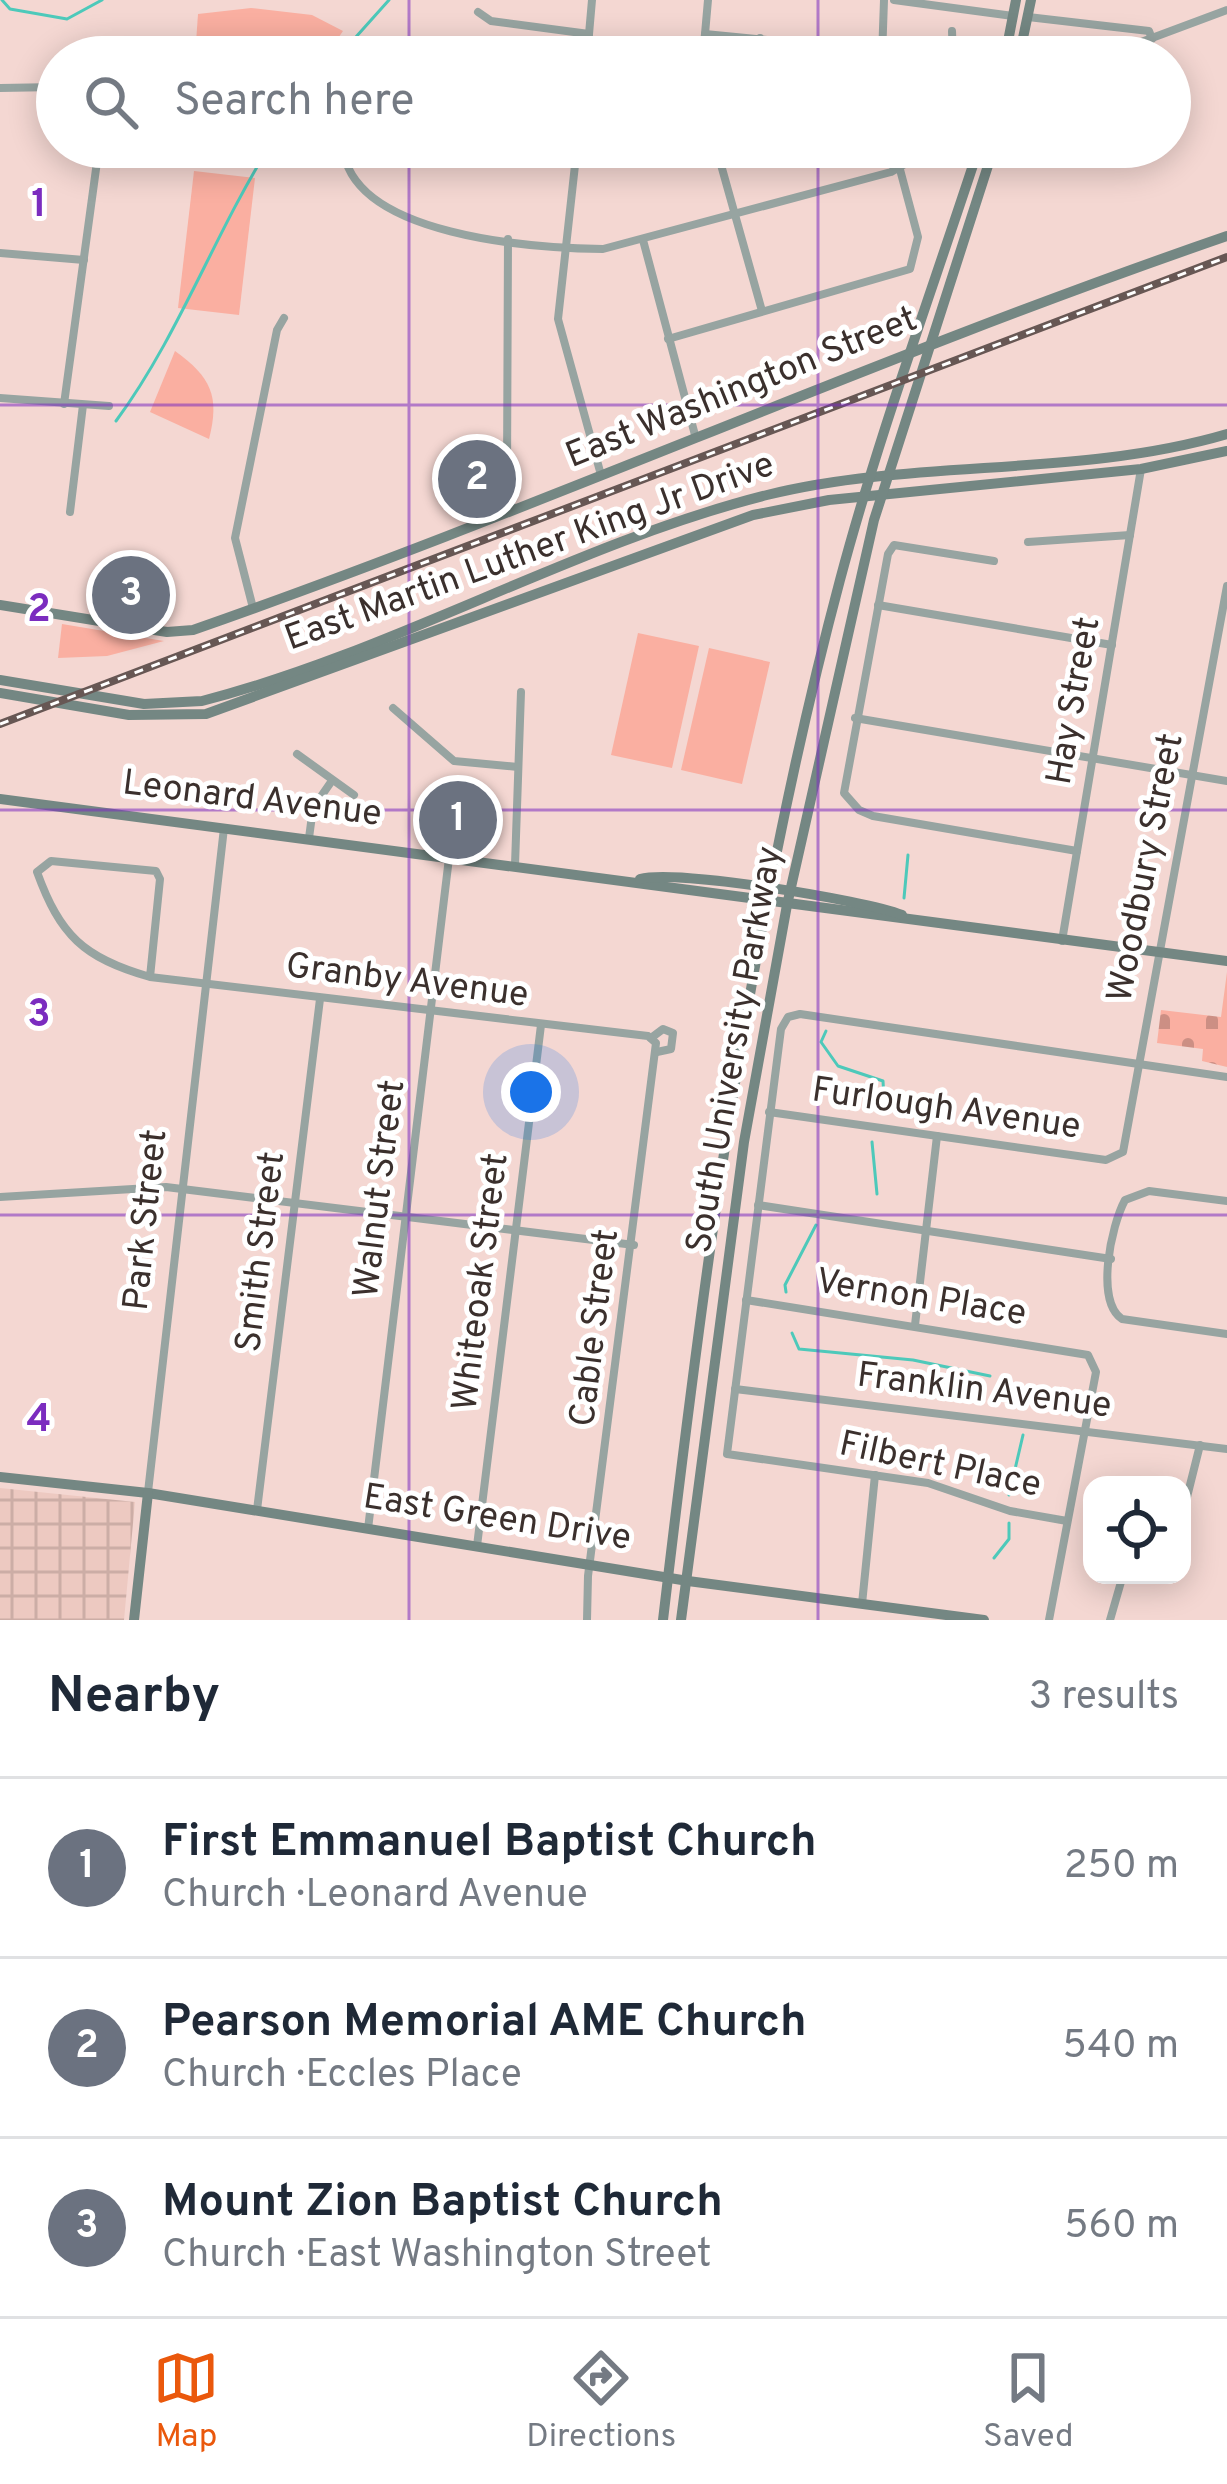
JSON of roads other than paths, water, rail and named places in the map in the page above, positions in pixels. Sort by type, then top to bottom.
[{"type":"main road","points":[[1009,36],[1016,0]]},
{"type":"main road","points":[[1024,36],[1031,0]]},
{"type":"main road","name":"South University Parkway","points":[[662,1620],[719,1173],[770,896],[821,660],[865,497],[972,168]]},
{"type":"main road","name":"South University Parkway","points":[[682,1620],[744,1142],[788,900],[881,496],[987,168]]},
{"type":"main road","name":"East Washington Street","points":[[0,605],[176,632],[512,512],[1034,303],[1227,236]]},
{"type":"main road","name":"East Martin Luther King Jr Drive","points":[[0,680],[180,710],[702,515],[769,495],[872,477],[1148,452],[1227,434]]},
{"type":"main road","name":"East Martin Luther King Jr Drive","points":[[0,693],[129,715],[236,708],[753,515],[865,497],[1141,469],[1227,451]]},
{"type":"main road","name":"Leonard Avenue","points":[[0,799],[515,865],[640,879],[656,874],[788,900],[890,910],[917,921],[1227,961]]},
{"type":"main road","name":"East Green Drive","points":[[0,1477],[148,1493],[668,1578],[923,1616],[984,1620]]},
{"type":"main road","name":"Park Street","points":[[134,1620],[148,1493]]},
{"type":"street","points":[[478,12],[491,21],[589,34],[592,0]]},
{"type":"street","points":[[708,0],[705,34],[732,36]]},
{"type":"street","points":[[883,36],[884,0]]},
{"type":"street","points":[[894,0],[1013,16]]},
{"type":"street","points":[[1157,36],[1227,10]]},
{"type":"street","points":[[1028,17],[1149,32],[1151,36]]},
{"type":"street","points":[[0,88],[36,87]]},
{"type":"street","points":[[64,404],[97,168]]},
{"type":"street","points":[[351,168],[370,197],[391,213],[508,239],[603,249],[891,168]]},
{"type":"street","points":[[574,168],[558,319],[602,477]]},
{"type":"street","points":[[722,168],[762,311]]},
{"type":"street","points":[[668,339],[910,269],[918,237],[899,168]]},
{"type":"street","points":[[508,239],[507,475],[512,512]]},
{"type":"street","points":[[643,240],[695,435]]},
{"type":"street","points":[[0,253],[84,260]]},
{"type":"street","points":[[253,608],[236,538],[277,330],[284,318]]},
{"type":"street","points":[[0,398],[110,406]]},
{"type":"street","points":[[70,512],[83,405]]},
{"type":"street","name":"Hay Street","points":[[1061,941],[1141,469]]},
{"type":"street","points":[[1028,542],[1130,535]]},
{"type":"street","points":[[994,561],[894,545],[843,786],[852,805],[866,814],[1077,851]]},
{"type":"street","name":"Woodbury Street","points":[[1116,1158],[1126,1144],[1156,952],[1227,586]]},
{"type":"street","points":[[878,605],[1112,645]]},
{"type":"street","points":[[515,865],[521,692]]},
{"type":"street","points":[[394,708],[454,760],[518,767]]},
{"type":"street","points":[[855,718],[1227,781]]},
{"type":"street","points":[[297,754],[354,795]]},
{"type":"street","points":[[309,838],[313,808],[331,782]]},
{"type":"street","name":"Park Street","points":[[148,1493],[224,826]]},
{"type":"street","name":"Walnut Street","points":[[368,1528],[449,856]]},
{"type":"street","name":"Granby Avenue","points":[[150,977],[160,879],[156,871],[41,865],[37,872],[46,902],[69,934],[122,969],[150,977],[541,1025],[654,1044]]},
{"type":"street","name":"Smith Street","points":[[257,1511],[320,999]]},
{"type":"street","points":[[735,1389],[769,1112],[781,1029],[788,1017],[800,1014],[1227,1077]]},
{"type":"street","name":"Whiteoak Street","points":[[477,1546],[541,1025]]},
{"type":"street","name":"Cable Street","points":[[587,1620],[654,1044]]},
{"type":"street","name":"Furlough Avenue","points":[[769,1112],[1116,1158]]},
{"type":"street","points":[[915,1325],[938,1136]]},
{"type":"street","points":[[0,1196],[133,1186],[180,1189],[634,1245]]},
{"type":"street","points":[[1227,1201],[1149,1190],[1125,1200],[1107,1294],[1112,1312],[1122,1319],[1227,1334]]},
{"type":"street","points":[[758,1205],[1112,1258]]},
{"type":"street","name":"Vernon Place","points":[[746,1300],[1088,1355],[1096,1372],[1086,1431]]},
{"type":"street","name":"Franklin Avenue","points":[[735,1389],[1227,1449]]},
{"type":"street","name":"Filbert Place","points":[[735,1389],[729,1456],[928,1483],[1010,1511],[1067,1521]]},
{"type":"street","points":[[1048,1620],[1086,1431]]},
{"type":"street","points":[[1191,1482],[1201,1445]]},
{"type":"street","points":[[862,1604],[875,1475]]},
{"type":"street","points":[[1110,1620],[1120,1584]]},
{"type":"waterway","points":[[2,0],[10,9],[67,19],[102,0]]},
{"type":"waterway","points":[[357,36],[389,0]]},
{"type":"waterway","points":[[116,421],[158,355],[257,168]]},
{"type":"waterway","points":[[904,898],[908,855]]},
{"type":"waterway","points":[[826,1031],[821,1042],[838,1066],[883,1081],[884,1099]]},
{"type":"waterway","points":[[872,1142],[877,1194]]},
{"type":"waterway","points":[[786,1292],[785,1285],[816,1225]]},
{"type":"waterway","points":[[792,1333],[799,1349],[913,1360],[990,1376]]},
{"type":"waterway","points":[[1009,1495],[1023,1435]]},
{"type":"waterway","points":[[994,1558],[1009,1539],[1009,1523]]},
{"type":"railway","points":[[0,724],[1227,257]]},
{"type":"place","name":"Pearson Memorial AME Church","points":[[477,479]]},
{"type":"place","name":"Mount Zion Baptist Church","points":[[131,595]]},
{"type":"place","name":"First Emmanuel Baptist Church","points":[[458,820]]}]
